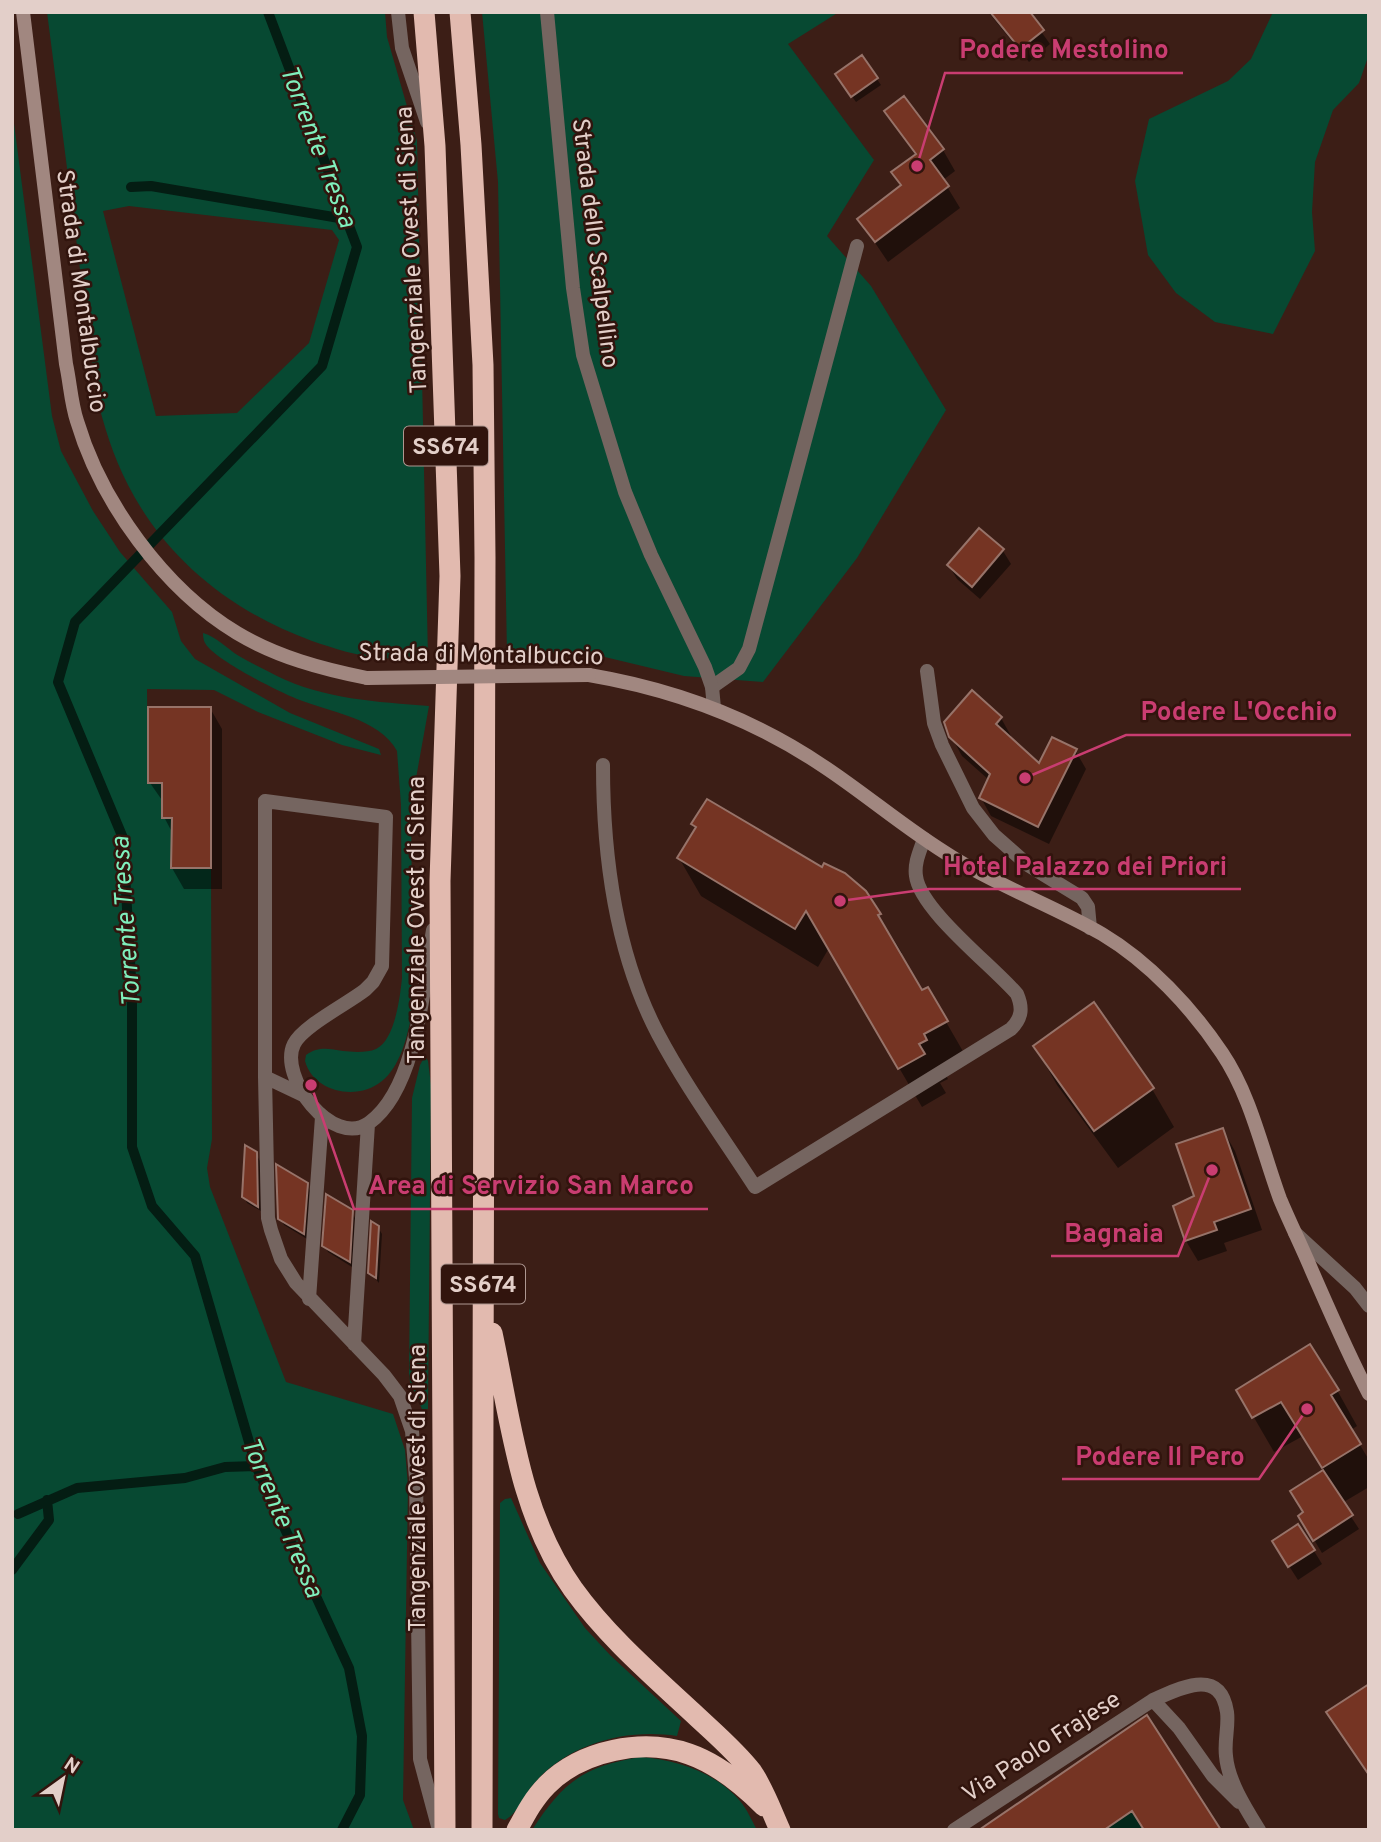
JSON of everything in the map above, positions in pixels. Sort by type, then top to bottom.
[{"type":"highway","name":"Tangenziale Ovest di Siena","points":[[424,12],[435,146],[450,576],[440,881],[445,1830]]},
{"type":"highway","name":"SS674","points":[[460,12],[471,145],[483,392],[485,557],[482,1830]]},
{"type":"highway","points":[[483,1293],[518,1468],[528,1501],[551,1554],[573,1590],[600,1622],[741,1759],[764,1792],[777,1823]]},
{"type":"highway","points":[[517,1830],[529,1806],[548,1784],[566,1769],[614,1750],[640,1747],[664,1747],[713,1765],[751,1793],[777,1823]]},
{"type":"street","name":"Strada di Montalbuccio","points":[[23,12],[66,363],[76,420],[108,495],[140,543],[173,580],[193,600],[236,632],[281,654],[314,666],[367,678],[589,675],[628,681],[714,708],[760,729],[814,760],[924,839],[986,877],[1090,928],[1132,955],[1165,985],[1222,1052],[1245,1098],[1282,1202],[1350,1358],[1369,1394]]},
{"type":"street","points":[[398,12],[402,48],[435,146]]},
{"type":"street","name":"Strada dello Scalpellino","points":[[547,12],[573,288],[583,355],[625,492],[651,555],[705,667],[712,687],[714,708]]},
{"type":"street","points":[[712,687],[739,668],[749,649],[857,246]]},
{"type":"street","points":[[927,671],[934,723],[973,808],[994,835],[1028,865],[1082,898],[1088,908],[1090,928]]},
{"type":"street","points":[[603,765],[603,814],[610,880],[633,972],[649,1014],[669,1052],[755,1187],[1011,1029],[1020,1017],[1022,1010],[1017,994],[942,918],[921,891],[916,878],[916,863],[924,839]]},
{"type":"street","points":[[439,1830],[421,1759],[416,1478],[412,1431],[407,1411],[395,1387],[309,1299],[288,1271],[274,1244],[268,1218],[265,801],[386,817],[382,966],[365,990],[306,1031],[294,1042],[291,1052],[291,1062],[305,1096],[329,1123],[344,1128],[360,1128],[368,1124],[387,1102],[412,1049],[440,881]]},
{"type":"street","points":[[265,1077],[305,1096]]},
{"type":"street","points":[[309,1299],[322,1117]]},
{"type":"street","points":[[354,1344],[368,1124]]},
{"type":"street","points":[[1296,1233],[1355,1288],[1369,1306]]},
{"type":"street","name":"Via Paolo Frajese","points":[[954,1830],[1153,1700],[1193,1683],[1207,1684],[1219,1693],[1227,1713],[1226,1757],[1245,1808],[1259,1830]]},
{"type":"street","name":"Via Paolo Frajese","points":[[1153,1700],[1179,1728],[1213,1776],[1245,1808]]},
{"type":"green space","points":[[47,12],[385,12],[387,37],[417,141],[428,658],[371,657],[312,641],[255,615],[205,581],[162,537],[128,485],[106,429],[96,394]],"holes":[[[129,206],[332,230],[339,240],[309,343],[237,413],[156,416],[103,211]]]},
{"type":"green space","points":[[482,12],[839,12],[788,44],[874,160],[827,236],[871,286],[946,410],[857,558],[763,682],[684,676],[584,652],[507,653],[498,182]]},
{"type":"green space","points":[[1273,12],[1369,12],[1369,54],[1359,83],[1333,110],[1315,162],[1312,212],[1315,251],[1273,334],[1215,322],[1176,293],[1148,255],[1135,181],[1149,119],[1228,81],[1251,59]]},
{"type":"green space","points":[[12,108],[52,416],[61,451],[93,511],[120,552],[172,612],[181,641],[195,659],[290,713],[379,749],[381,755],[342,745],[258,712],[214,690],[147,689],[148,783],[162,783],[162,817],[172,818],[171,868],[211,868],[212,1139],[207,1168],[210,1187],[286,1382],[393,1414],[405,1450],[408,1486],[403,1800],[414,1830],[12,1830]]},
{"type":"green space","points":[[203,633],[253,664],[313,690],[351,698],[429,706],[411,806],[413,1006],[407,1036],[395,1066],[382,1081],[361,1091],[338,1091],[327,1087],[310,1072],[305,1061],[306,1055],[320,1049],[360,1052],[376,1049],[388,1037],[392,1028],[402,978],[401,805],[397,751],[389,740],[366,723],[297,699],[237,668],[208,647]]},
{"type":"green space","points":[[425,1056],[431,1085],[428,1409],[422,1409],[410,1382],[409,1373],[412,1098],[420,1065]]},
{"type":"green space","points":[[511,1498],[540,1563],[585,1628],[681,1721],[677,1736],[657,1734],[617,1737],[598,1742],[562,1759],[546,1771],[517,1809],[505,1820],[499,1818],[498,1814],[500,1503]]},
{"type":"green space","points":[[641,1757],[695,1769],[719,1782],[743,1804],[757,1830],[532,1830],[554,1800],[577,1779],[604,1765]]},
{"type":"green space","points":[[1132,1811],[1144,1830],[1104,1830]]},
{"type":"building","points":[[990,12],[1030,12],[1044,30],[1020,49]]},
{"type":"building","points":[[862,55],[878,78],[851,97],[835,74]]},
{"type":"building","points":[[904,96],[944,149],[930,160],[949,186],[875,242],[857,219],[901,185],[891,172],[916,154],[884,111]]},
{"type":"building","points":[[979,528],[1004,549],[972,587],[947,565]]},
{"type":"building","points":[[972,690],[1002,717],[996,724],[1039,763],[1052,737],[1077,749],[1038,827],[979,798],[990,774],[949,737],[944,722]]},
{"type":"building","points":[[148,707],[211,707],[211,868],[171,868],[172,818],[162,818],[162,783],[148,783]]},
{"type":"building","points":[[707,799],[822,867],[824,863],[845,873],[866,891],[922,990],[928,987],[948,1021],[924,1034],[927,1040],[919,1044],[925,1054],[898,1069],[806,911],[795,929],[677,858],[696,827],[691,824]]},
{"type":"building","points":[[1094,1002],[1154,1088],[1094,1131],[1033,1046]]},
{"type":"building","points":[[1223,1128],[1251,1209],[1214,1222],[1217,1230],[1185,1241],[1173,1206],[1194,1196],[1176,1144]]},
{"type":"building","points":[[245,1145],[257,1152],[258,1207],[242,1197]]},
{"type":"building","points":[[276,1164],[308,1183],[304,1234],[278,1219]]},
{"type":"building","points":[[326,1194],[353,1210],[350,1262],[322,1246]]},
{"type":"building","points":[[371,1221],[379,1226],[376,1278],[368,1273]]},
{"type":"building","points":[[1310,1344],[1339,1390],[1331,1395],[1361,1444],[1322,1468],[1281,1402],[1252,1418],[1236,1390]]},
{"type":"building","points":[[1323,1470],[1353,1515],[1313,1541],[1298,1516],[1303,1512],[1290,1491]]},
{"type":"building","points":[[1298,1524],[1315,1550],[1288,1567],[1272,1541]]},
{"type":"building","points":[[1369,1684],[1369,1775],[1326,1712]]},
{"type":"building","points":[[1147,1715],[1221,1830],[1144,1830],[1132,1811],[1104,1830],[979,1830]]},
{"type":"waterway","name":"Torrente Tressa","points":[[268,12],[357,247],[322,366],[75,622],[58,682],[123,838],[132,996],[132,1147],[152,1206],[195,1256],[256,1466],[349,1668],[362,1736],[360,1795],[342,1830]]},
{"type":"waterway","points":[[131,187],[151,186],[345,219]]},
{"type":"waterway","points":[[18,1514],[77,1488],[185,1478],[225,1467],[256,1466]]},
{"type":"waterway","points":[[12,1570],[49,1520],[47,1500]]},
{"type":"place","name":"Podere Mestolino","points":[[917,166]]},
{"type":"place","name":"Podere L'Occhio","points":[[1025,778]]},
{"type":"place","name":"Hotel Palazzo dei Priori","points":[[840,901]]},
{"type":"place","name":"Area di Servizio San Marco","points":[[311,1085]]},
{"type":"place","name":"Bagnaia","points":[[1212,1170]]},
{"type":"place","name":"Podere Il Pero","points":[[1307,1409]]}]
